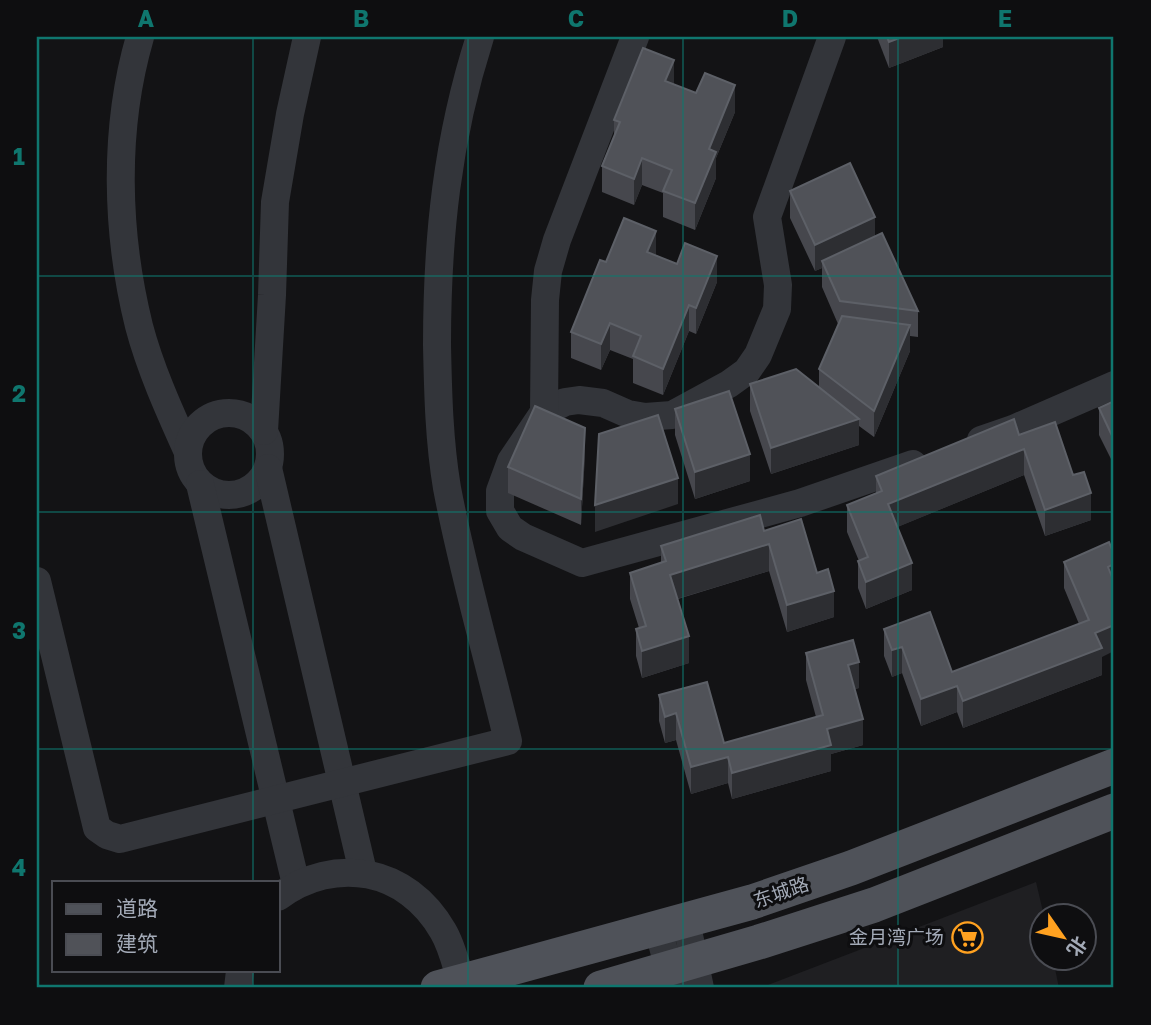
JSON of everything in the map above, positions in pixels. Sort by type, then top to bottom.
[{"type":"main road","name":"东城路","points":[[450,985],[752,902],[851,868],[1114,766]]},
{"type":"main road","name":"东城路","points":[[601,988],[684,976],[1114,811]]},
{"type":"street","points":[[140,37],[132,65],[121,152],[124,240],[139,327],[169,411],[187,450],[192,475],[200,484],[218,494],[238,495],[256,485],[268,468]]},
{"type":"street","points":[[264,431],[275,202],[307,37]]},
{"type":"street","points":[[37,581],[97,828],[107,835],[120,839],[508,741],[447,488],[438,414],[439,250],[446,184],[468,76],[481,37]]},
{"type":"street","points":[[544,412],[548,271],[557,240],[635,37]]},
{"type":"street","points":[[832,37],[767,216],[778,285],[777,309],[758,355],[747,371],[729,384],[672,415],[645,417],[628,414],[603,403],[579,400],[565,402],[544,412],[511,461],[500,491],[500,511],[510,528],[523,537],[582,563],[800,503],[1013,429],[1114,385]]},
{"type":"street","points":[[187,450],[198,426],[219,413],[244,415],[264,431],[269,443],[268,468],[363,873]]},
{"type":"street","points":[[200,484],[275,800],[287,891],[329,873],[363,873],[396,883],[424,904],[444,932],[450,985]]},
{"type":"street","points":[[672,924],[684,976]]},
{"type":"shaded area","name":"金月湾广场","points":[[1036,882],[1041,902],[1028,902],[1028,972],[1056,972],[1059,988],[760,988]]},
{"type":"building","points":[[887,37],[902,37],[889,42]]},
{"type":"building","points":[[643,48],[674,60],[665,81],[696,93],[705,73],[735,85],[709,149],[716,152],[695,203],[663,191],[672,170],[642,158],[634,179],[602,166],[620,122],[614,120]]},
{"type":"building","points":[[850,163],[875,217],[815,245],[790,191]]},
{"type":"building","points":[[624,218],[656,231],[647,252],[677,264],[685,243],[717,256],[696,308],[689,305],[663,369],[633,356],[641,336],[610,323],[601,344],[571,332],[600,260],[606,262]]},
{"type":"building","points":[[882,233],[918,311],[840,301],[822,261]]},
{"type":"building","points":[[842,316],[910,325],[874,411],[819,369]]},
{"type":"building","points":[[796,369],[859,419],[771,448],[750,384]]},
{"type":"building","points":[[729,391],[750,454],[695,472],[675,409]]},
{"type":"building","points":[[1114,401],[1114,440],[1099,408]]},
{"type":"building","points":[[535,406],[585,428],[581,499],[508,467]]},
{"type":"building","points":[[658,415],[678,478],[595,505],[599,434]]},
{"type":"building","points":[[1014,419],[1019,435],[1055,422],[1073,475],[1084,472],[1091,493],[1045,510],[1024,449],[888,504],[912,563],[866,582],[858,561],[868,557],[847,505],[882,491],[876,476]]},
{"type":"building","points":[[760,515],[764,531],[801,519],[817,573],[828,569],[834,591],[787,605],[769,544],[670,575],[689,636],[642,651],[636,629],[646,626],[630,573],[666,561],[661,546]]},
{"type":"building","points":[[1109,542],[1114,554],[1114,564],[1108,567],[1114,582],[1114,625],[1095,633],[1102,648],[963,701],[957,686],[921,699],[902,647],[892,650],[884,629],[930,612],[952,672],[1089,620],[1064,562]]},
{"type":"building","points":[[853,640],[859,662],[848,665],[863,719],[827,729],[831,745],[732,773],[728,757],[691,767],[676,713],[665,717],[659,695],[707,682],[724,743],[823,715],[806,653]]},
{"type":"place","name":"金月湾广场","points":[[967,937]]}]
